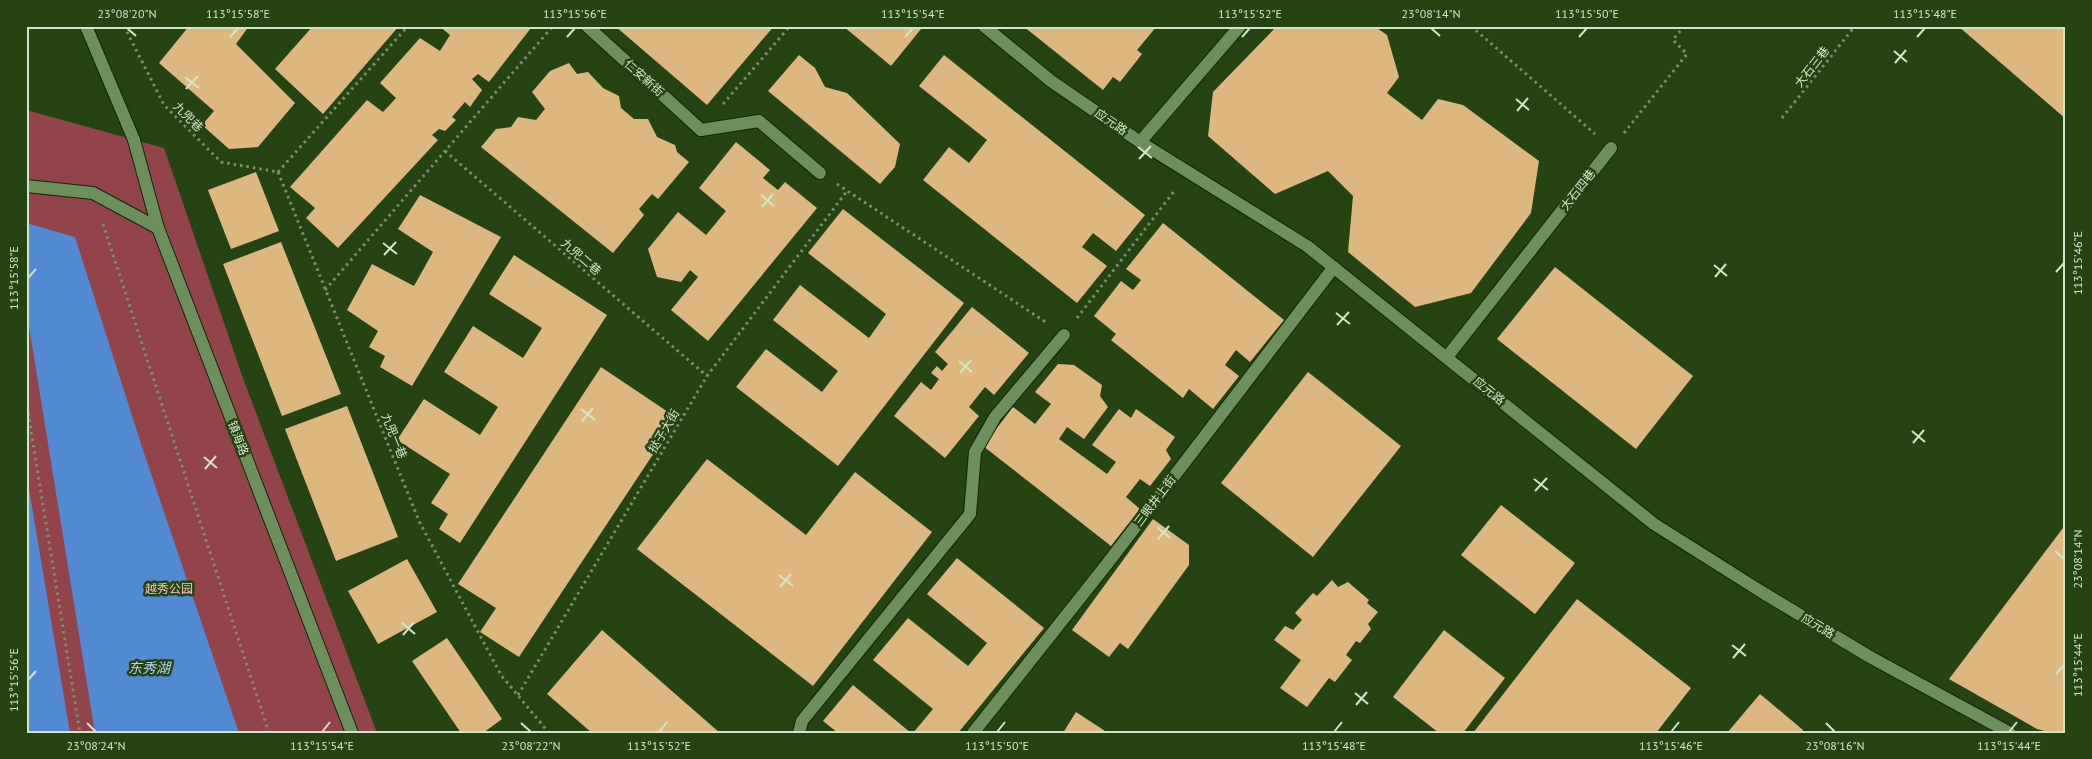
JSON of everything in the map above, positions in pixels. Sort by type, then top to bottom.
[{"type":"street","name":"镇海路","points":[[86,26],[134,140],[158,228],[352,733]]},
{"type":"street","name":"仁安新街","points":[[587,26],[701,130]]},
{"type":"street","name":"应元路","points":[[984,26],[1051,81],[1140,142],[1307,246],[1654,524],[1870,657],[2010,733]]},
{"type":"street","points":[[1140,142],[1240,26]]},
{"type":"street","points":[[701,130],[759,121],[820,173]]},
{"type":"street","name":"大石四巷","points":[[1447,357],[1611,148]]},
{"type":"street","points":[[26,186],[93,193],[158,228]]},
{"type":"street","name":"三眼井上街","points":[[973,733],[1107,564],[1334,267]]},
{"type":"street","points":[[799,733],[802,721],[970,514],[975,452],[995,417],[1064,334]]},
{"type":"path","name":"九兜巷","points":[[124,26],[164,105],[221,162],[278,172]]},
{"type":"path","points":[[278,172],[408,26]]},
{"type":"path","points":[[325,290],[553,26]]},
{"type":"path","points":[[701,130],[790,26]]},
{"type":"path","points":[[1471,26],[1611,148],[1687,54],[1673,40],[1684,26]]},
{"type":"path","name":"大石三巷","points":[[1782,118],[1855,26]]},
{"type":"path","name":"九兜二巷","points":[[445,152],[707,376]]},
{"type":"path","name":"九兜一巷","points":[[278,172],[419,521],[501,675],[549,733]]},
{"type":"path","points":[[820,173],[1064,334],[1190,172]]},
{"type":"path","name":"挞子大街","points":[[518,695],[707,376],[847,191]]},
{"type":"path","points":[[93,193],[269,733]]},
{"type":"path","points":[[26,400],[80,733]]},
{"type":"green space","name":"越秀公园","points":[[26,110],[164,148],[244,381],[377,733],[26,733]]},
{"type":"water","name":"东秀湖","points":[[26,223],[75,237],[143,450],[239,733],[95,733],[26,308]]},
{"type":"water","points":[[26,471],[70,733],[26,733]]},
{"type":"building","points":[[189,26],[249,26],[236,44],[295,103],[258,147],[229,149],[202,125],[214,111],[159,63]]},
{"type":"building","points":[[313,26],[399,26],[323,114],[275,69]]},
{"type":"building","points":[[439,26],[531,28],[489,82],[478,74],[472,79],[482,90],[470,107],[465,102],[452,117],[456,120],[445,131],[439,129],[432,135],[438,140],[338,248],[306,218],[315,208],[290,187],[367,100],[383,112],[396,98],[380,83],[420,38],[440,51],[450,35]]},
{"type":"building","points":[[615,26],[774,26],[707,105]]},
{"type":"building","points":[[843,26],[918,26],[921,29],[891,66]]},
{"type":"building","points":[[1023,26],[1157,26],[1137,50],[1142,54],[1120,82],[1113,77],[1103,90]]},
{"type":"building","points":[[1277,26],[1374,26],[1387,35],[1399,77],[1387,93],[1422,120],[1438,99],[1463,105],[1539,161],[1531,213],[1471,293],[1415,307],[1348,252],[1353,196],[1328,171],[1275,194],[1208,136],[1213,92]]},
{"type":"building","points":[[1958,26],[2066,26],[2066,119]]},
{"type":"building","points":[[799,55],[815,68],[825,87],[847,93],[900,144],[895,167],[880,184],[768,91]]},
{"type":"building","points":[[944,55],[1145,215],[1116,251],[1093,233],[1082,247],[1107,266],[1077,303],[923,180],[949,147],[969,163],[987,140],[919,86]]},
{"type":"building","points":[[569,63],[577,74],[588,72],[603,88],[619,96],[621,108],[634,119],[648,119],[657,137],[675,145],[677,152],[689,162],[658,199],[652,194],[639,209],[644,215],[613,253],[481,147],[496,129],[511,127],[518,117],[536,120],[545,109],[532,92],[550,71]]},
{"type":"building","points":[[736,142],[770,170],[763,178],[778,190],[785,182],[817,208],[708,341],[671,310],[698,277],[690,270],[681,282],[657,277],[648,249],[678,212],[706,235],[726,211],[699,188]]},
{"type":"building","points":[[256,172],[279,231],[231,249],[208,190]]},
{"type":"building","points":[[420,195],[501,237],[412,386],[380,367],[385,356],[369,347],[378,331],[347,310],[372,264],[414,286],[433,252],[398,229]]},
{"type":"building","points":[[843,209],[964,303],[838,466],[736,387],[766,349],[822,392],[838,371],[773,320],[800,285],[869,338],[886,314],[808,253]]},
{"type":"building","points":[[1163,223],[1284,320],[1250,362],[1236,350],[1225,365],[1239,376],[1213,409],[1189,389],[1183,398],[1111,340],[1116,334],[1094,316],[1121,281],[1133,290],[1141,280],[1126,269]]},
{"type":"building","points":[[281,242],[341,394],[282,416],[223,264]]},
{"type":"building","points":[[514,255],[607,315],[460,543],[439,529],[448,514],[431,503],[450,474],[397,440],[424,399],[480,435],[498,407],[444,372],[473,326],[523,358],[542,328],[489,294]]},
{"type":"building","points":[[1555,267],[1693,376],[1636,449],[1497,339]]},
{"type":"building","points":[[972,307],[1029,353],[994,395],[985,387],[969,407],[979,416],[945,458],[894,416],[921,382],[931,390],[939,379],[931,373],[937,366],[942,371],[948,364],[935,352]]},
{"type":"building","points":[[1058,364],[1074,365],[1102,385],[1100,396],[1108,407],[1084,439],[1067,427],[1059,439],[1107,474],[1116,462],[1092,445],[1119,409],[1131,418],[1136,409],[1175,437],[1166,450],[1171,459],[1150,486],[1140,479],[1126,497],[1140,509],[1111,546],[983,446],[1013,407],[1035,424],[1051,404],[1035,392]]},
{"type":"building","points":[[601,367],[677,418],[519,657],[480,632],[496,608],[458,584]]},
{"type":"building","points":[[1308,372],[1401,446],[1313,557],[1221,483]]},
{"type":"building","points":[[347,406],[398,537],[336,561],[285,429]]},
{"type":"building","points":[[707,459],[806,535],[855,472],[932,532],[813,686],[637,549]]},
{"type":"building","points":[[1501,505],[1575,563],[1535,614],[1461,555]]},
{"type":"building","points":[[1153,519],[1189,545],[1189,565],[1128,649],[1120,643],[1109,657],[1072,630]]},
{"type":"building","points":[[2066,524],[2066,733],[2052,733],[2037,729],[1949,679]]},
{"type":"building","points":[[957,558],[1044,628],[958,733],[913,733],[933,709],[873,660],[908,618],[968,666],[987,643],[927,594]]},
{"type":"building","points":[[407,559],[437,612],[378,644],[348,591]]},
{"type":"building","points":[[1332,580],[1338,587],[1348,582],[1369,600],[1367,603],[1378,612],[1368,624],[1371,629],[1360,643],[1356,641],[1346,655],[1352,660],[1335,682],[1329,678],[1307,707],[1280,688],[1301,660],[1274,640],[1285,626],[1293,630],[1302,620],[1295,613],[1313,593],[1317,596]]},
{"type":"building","points":[[1577,599],[1691,688],[1656,733],[1473,733]]},
{"type":"building","points":[[602,630],[720,733],[592,733],[547,694]]},
{"type":"building","points":[[1444,630],[1505,678],[1463,733],[1439,733],[1393,697]]},
{"type":"building","points":[[447,638],[502,719],[483,733],[461,733],[412,661]]},
{"type":"building","points":[[853,685],[911,733],[838,733],[823,721]]},
{"type":"building","points":[[1760,694],[1803,730],[1801,733],[1727,733]]},
{"type":"building","points":[[1076,712],[1108,733],[1063,733]]}]
